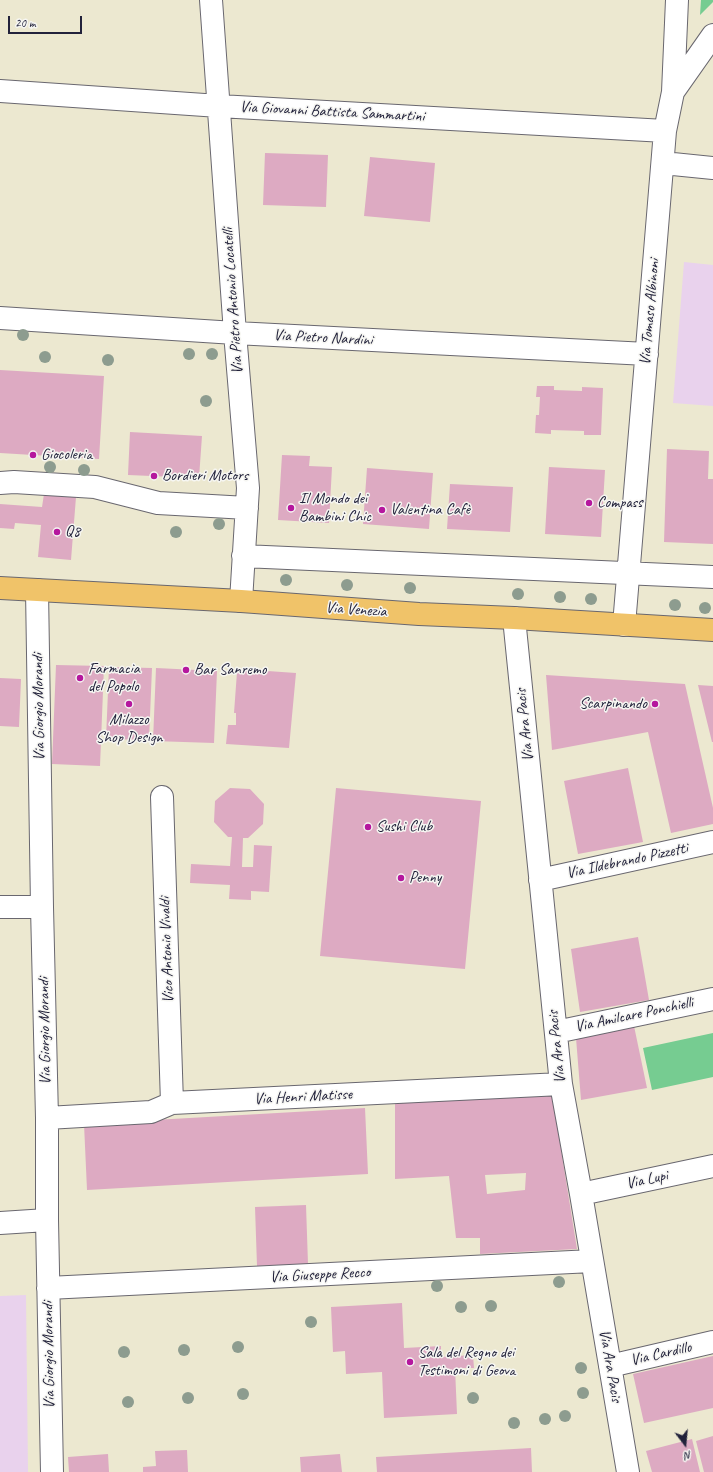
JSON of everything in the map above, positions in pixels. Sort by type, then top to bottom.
[{"type":"main road","name":"Via Venezia","points":[[0,588],[241,601],[419,614],[713,630]]},
{"type":"street","name":"Via Pietro Antonio Locatelli","points":[[211,0],[235,333],[248,488],[241,601]]},
{"type":"street","name":"Via Tomaso Albinoni","points":[[624,625],[662,163],[665,131],[673,92],[677,0]]},
{"type":"street","points":[[673,92],[713,35]]},
{"type":"street","name":"Via Giovanni Battista Sammartini","points":[[0,91],[219,106],[665,131]]},
{"type":"street","points":[[662,163],[713,168]]},
{"type":"street","name":"Via Pietro Nardini","points":[[0,318],[235,333],[647,354]]},
{"type":"street","points":[[0,483],[14,482],[94,487],[158,503],[246,508]]},
{"type":"street","points":[[244,556],[713,577]]},
{"type":"street","name":"Via Giorgio Morandi","points":[[37,590],[52,1472]]},
{"type":"street","name":"Via Ara Pacis","points":[[514,618],[561,1084],[628,1472]]},
{"type":"street","name":"Vico Antonio Vivaldi","points":[[162,797],[172,1103]]},
{"type":"street","name":"Via Ildebrando Pizzetti","points":[[540,880],[713,842]]},
{"type":"street","points":[[0,907],[42,907]]},
{"type":"street","name":"Via Amilcare Ponchielli","points":[[556,1032],[713,999]]},
{"type":"street","name":"Via Henri Matisse","points":[[47,1118],[151,1112],[172,1103],[561,1084]]},
{"type":"street","name":"Via Lupi","points":[[581,1194],[713,1166]]},
{"type":"street","points":[[0,1223],[47,1220]]},
{"type":"street","name":"Via Giuseppe Recco","points":[[48,1288],[592,1261]]},
{"type":"street","name":"Via Cardillo","points":[[610,1366],[713,1342]]},
{"type":"shaded area","points":[[684,262],[713,265],[713,406],[673,403]]},
{"type":"shaded area","points":[[26,1295],[28,1472],[0,1472],[0,1296]]},
{"type":"green space","points":[[701,0],[713,0],[713,2],[700,15]]},
{"type":"green space","points":[[713,1033],[713,1077],[652,1090],[643,1048]]},
{"type":"building","points":[[265,153],[328,155],[326,207],[263,205]]},
{"type":"building","points":[[370,157],[435,163],[430,222],[364,216]]},
{"type":"building","points":[[0,370],[104,376],[99,459],[0,453]]},
{"type":"building","points":[[537,386],[554,386],[554,390],[582,391],[582,387],[603,388],[601,435],[584,435],[584,431],[551,430],[551,434],[535,433],[536,415],[539,415],[540,397],[536,397]]},
{"type":"building","points":[[130,432],[202,436],[199,478],[128,475]]},
{"type":"building","points":[[667,449],[709,451],[708,479],[713,479],[713,544],[664,542]]},
{"type":"building","points":[[282,455],[310,456],[309,466],[332,467],[329,523],[278,520]]},
{"type":"building","points":[[549,467],[605,470],[601,537],[545,534]]},
{"type":"building","points":[[367,468],[433,473],[429,529],[363,524]]},
{"type":"building","points":[[450,484],[513,487],[510,532],[447,529]]},
{"type":"building","points":[[44,494],[76,497],[71,560],[38,557],[41,525],[15,523],[14,529],[0,528],[0,504],[42,507]]},
{"type":"building","points":[[56,665],[104,666],[100,766],[52,764]]},
{"type":"building","points":[[109,667],[152,668],[149,740],[106,739]]},
{"type":"building","points":[[156,668],[217,671],[214,743],[153,741]]},
{"type":"building","points":[[239,669],[296,673],[289,748],[226,744],[228,725],[236,725],[236,713],[234,713],[237,672],[239,672]]},
{"type":"building","points":[[546,675],[685,684],[713,808],[713,824],[671,833],[648,732],[552,750]]},
{"type":"building","points":[[0,678],[21,679],[19,727],[0,726]]},
{"type":"building","points":[[698,685],[713,686],[713,742],[712,742]]},
{"type":"building","points":[[628,768],[643,842],[578,854],[564,781]]},
{"type":"building","points":[[230,788],[250,789],[264,804],[263,824],[248,838],[243,838],[242,867],[253,867],[254,845],[272,846],[269,892],[251,891],[251,900],[229,899],[230,885],[190,883],[191,864],[230,866],[232,837],[228,837],[214,822],[215,801]]},
{"type":"building","name":"Penny","points":[[336,788],[481,801],[465,969],[320,956]]},
{"type":"building","points":[[638,937],[649,1000],[580,1012],[571,949]]},
{"type":"building","points":[[634,1026],[647,1088],[581,1100],[576,1038]]},
{"type":"building","points":[[552,1093],[577,1249],[480,1254],[480,1238],[456,1238],[449,1176],[395,1179],[395,1099]],"holes":[[[526,1173],[525,1190],[487,1194],[485,1175]]]},
{"type":"building","points":[[365,1108],[368,1174],[87,1190],[84,1124]]},
{"type":"building","points":[[306,1205],[308,1264],[257,1266],[255,1207]]},
{"type":"building","name":"Sala del Regno dei Testimoni di Geova","points":[[402,1303],[404,1348],[441,1346],[441,1357],[473,1355],[474,1368],[455,1368],[457,1414],[384,1418],[382,1372],[346,1374],[345,1351],[333,1352],[331,1307]]},
{"type":"building","points":[[713,1356],[713,1408],[644,1423],[633,1374]]},
{"type":"building","points":[[713,1436],[713,1472],[704,1472],[696,1441]]},
{"type":"building","points":[[692,1439],[700,1472],[652,1472],[646,1451]]},
{"type":"building","points":[[531,1448],[532,1472],[377,1472],[376,1457]]},
{"type":"building","points":[[187,1450],[188,1472],[143,1472],[143,1467],[156,1466],[155,1451]]},
{"type":"building","points":[[108,1454],[109,1472],[69,1472],[68,1457]]},
{"type":"building","points":[[340,1454],[342,1472],[301,1472],[300,1457]]},
{"type":"place","name":"Giocoleria","points":[[33,455]]},
{"type":"place","name":"Bordieri Motors","points":[[154,476]]},
{"type":"place","name":"Compass","points":[[589,503]]},
{"type":"place","name":"Il Mondo dei Bambini Chic","points":[[291,508]]},
{"type":"place","name":"Valentina Cafè","points":[[382,510]]},
{"type":"place","name":"Q8","points":[[57,532]]},
{"type":"place","name":"Bar Sanremo","points":[[186,670]]},
{"type":"place","name":"Farmacia del Popolo","points":[[80,678]]},
{"type":"place","name":"Milazzo Shop Design","points":[[129,704]]},
{"type":"place","name":"Scarpinando","points":[[655,704]]},
{"type":"place","name":"Sushi Club","points":[[368,827]]},
{"type":"place","name":"Penny","points":[[401,878]]},
{"type":"place","name":"Sala del Regno dei Testimoni di Geova","points":[[410,1362]]}]
